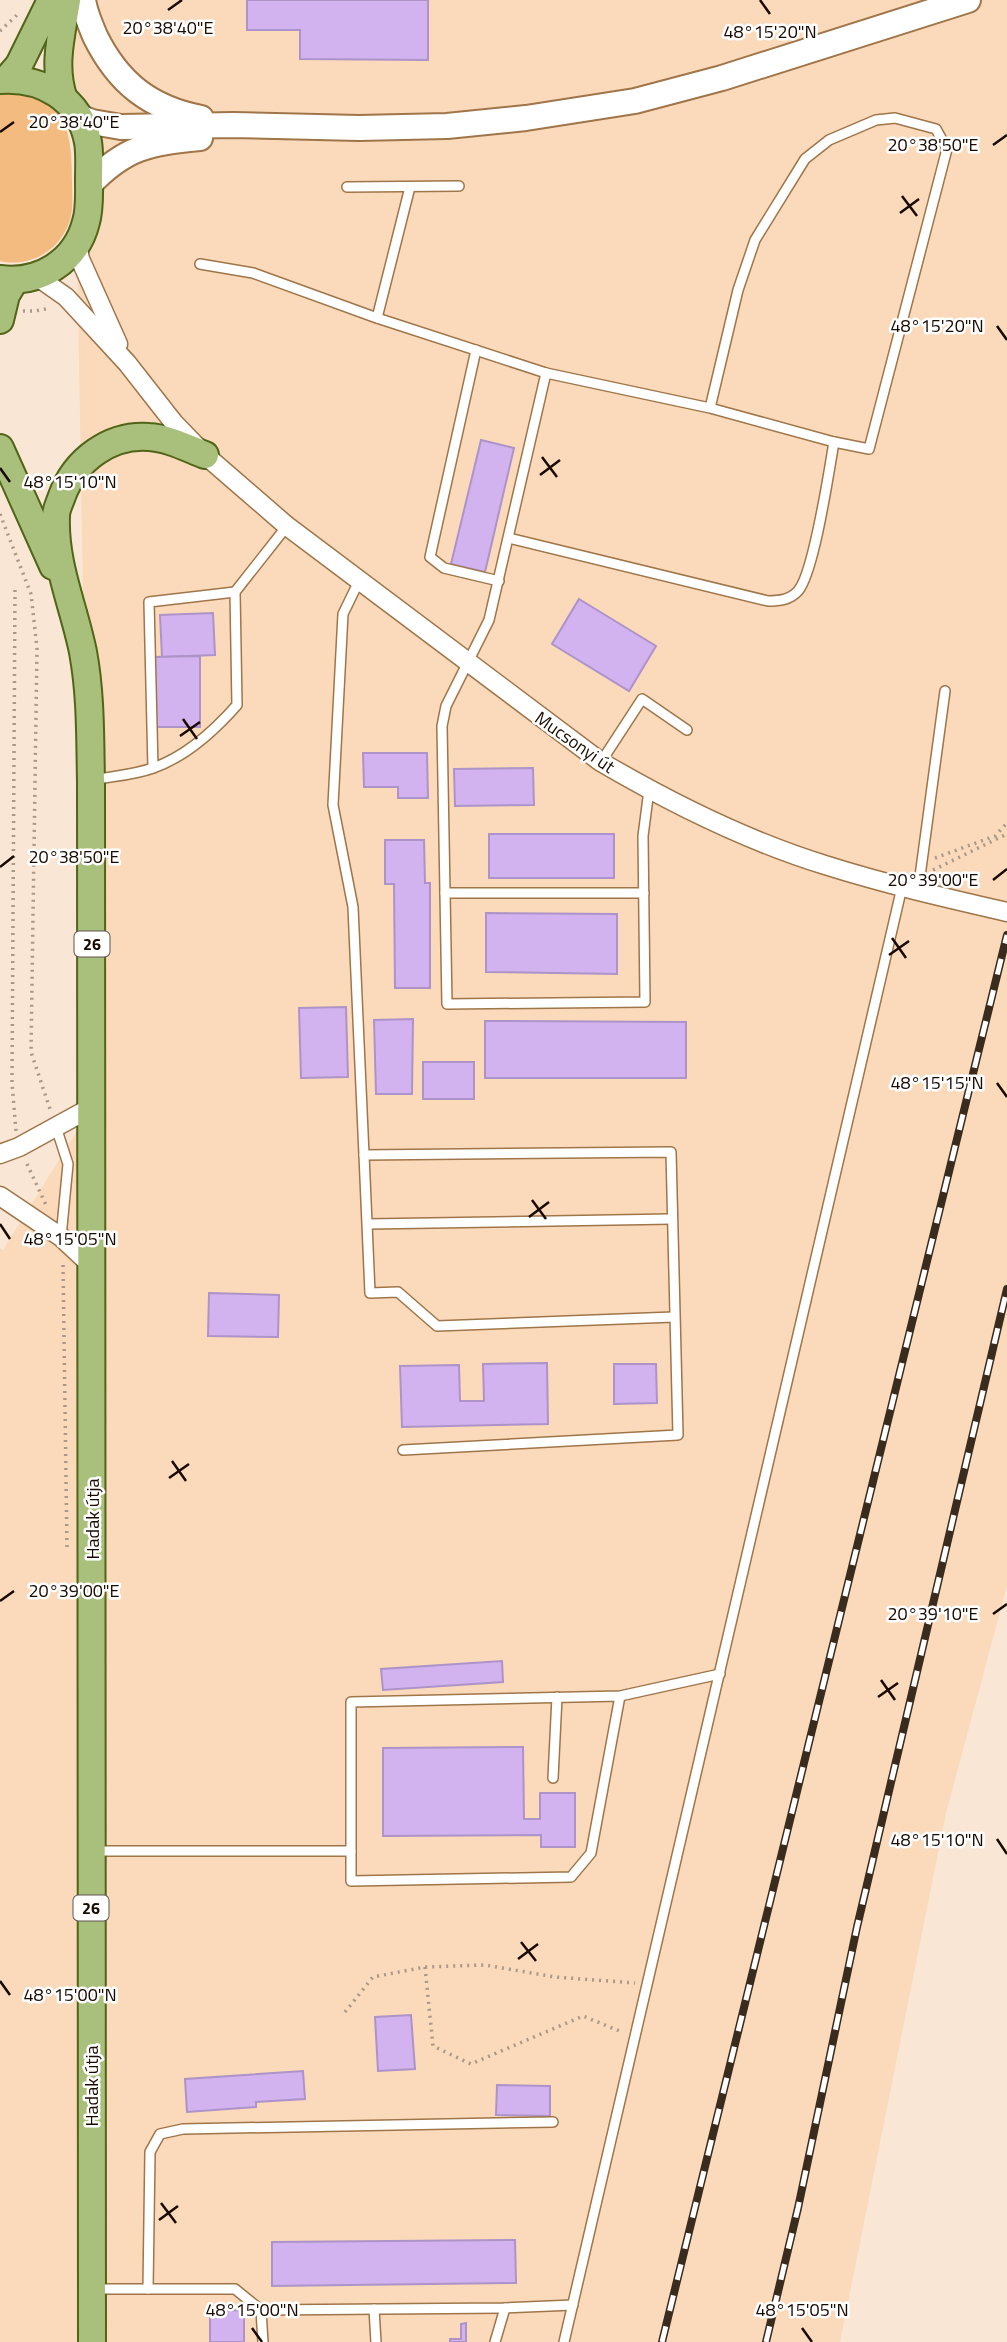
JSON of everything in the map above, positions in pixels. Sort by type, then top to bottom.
[{"type":"main road","points":[[3,79],[19,65],[51,0]]},
{"type":"main road","points":[[0,320],[6,295],[17,278],[59,264],[77,244],[86,221],[88,142],[59,81],[57,57],[67,0]]},
{"type":"main road","points":[[83,0],[103,51],[120,77],[129,85],[159,105],[190,116],[233,125]]},
{"type":"main road","points":[[3,79],[30,80],[44,86],[71,108],[121,127],[447,126],[526,118],[635,101],[722,78],[968,0]]},
{"type":"main road","points":[[89,185],[110,163],[138,148],[194,139],[312,128]]},
{"type":"main road","points":[[67,596],[57,540],[56,513],[66,484],[78,466],[110,444],[126,439],[148,437],[169,441],[205,454]]},
{"type":"main road","name":"26","points":[[0,448],[67,596],[83,650],[90,693],[91,781]]},
{"type":"main road","name":"Hadak útja","points":[[91,781],[92,2342]]},
{"type":"street","points":[[77,244],[84,270],[127,363]]},
{"type":"street","points":[[17,278],[66,297],[127,363]]},
{"type":"street","name":"Mucsonyi út","points":[[127,363],[168,416],[205,454],[287,526],[601,762],[649,790],[785,851],[824,865],[913,885],[1007,912]]},
{"type":"street","points":[[0,1154],[19,1147],[92,1107]]},
{"type":"street","points":[[0,1196],[61,1237],[92,1266]]},
{"type":"lane","points":[[200,264],[253,273],[377,318],[545,373],[710,408],[869,449],[947,149],[936,129],[895,118],[876,120],[829,141],[815,150],[800,166],[755,240],[738,290],[710,408]]},
{"type":"lane","points":[[347,187],[459,186]]},
{"type":"lane","points":[[377,318],[411,187]]},
{"type":"lane","points":[[476,350],[430,557],[444,568],[499,581]]},
{"type":"lane","points":[[545,373],[489,620],[446,706],[442,726],[447,1004],[645,1002],[643,836],[649,790]]},
{"type":"lane","points":[[509,538],[768,601],[789,598],[798,592],[808,570],[834,442]]},
{"type":"lane","points":[[91,781],[153,768],[199,741],[237,705],[234,592],[287,526]]},
{"type":"lane","points":[[359,581],[343,614],[332,805],[353,907],[370,1293],[398,1292],[437,1326],[674,1317]]},
{"type":"lane","points":[[153,768],[149,602],[234,592]]},
{"type":"lane","points":[[564,2342],[720,1674],[913,885],[922,863],[945,691]]},
{"type":"lane","points":[[601,762],[642,699],[687,730]]},
{"type":"lane","points":[[445,893],[644,892]]},
{"type":"lane","points":[[56,1127],[68,1164],[61,1237]]},
{"type":"lane","points":[[364,1155],[671,1152],[678,1435],[403,1450]]},
{"type":"lane","points":[[368,1224],[672,1219]]},
{"type":"lane","points":[[620,1696],[591,1853],[571,1877],[351,1881],[351,1702],[620,1696],[720,1674]]},
{"type":"lane","points":[[553,1779],[557,1697]]},
{"type":"lane","points":[[91,1851],[351,1850]]},
{"type":"lane","points":[[148,2289],[149,2152],[160,2134],[183,2129],[553,2122]]},
{"type":"lane","points":[[92,2289],[235,2289],[261,2310],[573,2305]]},
{"type":"lane","points":[[495,2342],[505,2308]]},
{"type":"lane","points":[[374,2309],[376,2342]]},
{"type":"lane","points":[[261,2310],[263,2342]]},
{"type":"path","points":[[0,31],[23,8]]},
{"type":"path","points":[[0,514],[31,594],[37,648],[31,1052],[56,1127]]},
{"type":"path","points":[[15,590],[14,1121],[19,1147],[61,1237]]},
{"type":"path","points":[[922,863],[981,843],[995,836],[1007,823]]},
{"type":"path","points":[[913,885],[1007,834]]},
{"type":"path","points":[[345,2012],[373,1978],[425,1967],[485,1965],[555,1977],[648,1984]]},
{"type":"path","points":[[425,1967],[433,2046],[471,2064],[583,2016],[635,2037]]},
{"type":"shaded area","points":[[67,0],[1007,0],[1007,1586],[946,1813],[840,2342],[0,2342],[0,1248],[3,1250],[92,1107],[77,244],[88,142],[59,81]]},
{"type":"shaded area","points":[[16,93],[47,104],[57,112],[64,123],[71,149],[72,213],[64,233],[50,249],[32,259],[11,263],[0,261],[0,95]]},
{"type":"building","points":[[247,0],[428,0],[428,60],[300,59],[300,30],[247,30]]},
{"type":"building","points":[[481,440],[514,448],[485,572],[451,564]]},
{"type":"building","points":[[579,599],[656,646],[629,691],[552,644]]},
{"type":"building","points":[[213,613],[215,655],[162,657],[160,615]]},
{"type":"building","points":[[200,656],[200,727],[153,727],[153,657]]},
{"type":"building","points":[[363,753],[427,753],[428,798],[398,798],[398,787],[364,787]]},
{"type":"building","points":[[533,768],[534,805],[455,806],[454,769]]},
{"type":"building","points":[[489,834],[614,834],[614,878],[489,878]]},
{"type":"building","points":[[385,840],[424,840],[425,883],[430,883],[430,988],[395,988],[394,884],[385,884]]},
{"type":"building","points":[[486,913],[617,914],[617,974],[486,972]]},
{"type":"building","points":[[346,1007],[348,1077],[301,1078],[299,1008]]},
{"type":"building","points":[[413,1019],[412,1094],[376,1094],[374,1020]]},
{"type":"building","points":[[485,1021],[686,1022],[686,1078],[485,1078]]},
{"type":"building","points":[[423,1062],[474,1062],[474,1099],[423,1099]]},
{"type":"building","points":[[209,1293],[279,1295],[278,1337],[208,1336]]},
{"type":"building","points":[[547,1363],[548,1424],[402,1427],[400,1366],[459,1365],[460,1401],[484,1401],[483,1364]]},
{"type":"building","points":[[614,1364],[656,1364],[657,1403],[614,1404]]},
{"type":"building","points":[[502,1661],[503,1682],[383,1690],[381,1669]]},
{"type":"building","points":[[523,1747],[524,1819],[540,1819],[540,1793],[575,1793],[575,1847],[541,1847],[541,1835],[383,1836],[383,1748]]},
{"type":"building","points":[[411,2015],[415,2069],[378,2071],[375,2017]]},
{"type":"building","points":[[303,2071],[305,2099],[256,2102],[256,2107],[187,2112],[185,2079]]},
{"type":"building","points":[[497,2085],[550,2086],[550,2116],[496,2115]]},
{"type":"building","points":[[515,2240],[516,2283],[272,2286],[272,2242]]},
{"type":"building","points":[[244,2310],[244,2342],[210,2342],[210,2311]]},
{"type":"building","points":[[466,2323],[466,2342],[450,2342],[450,2339],[461,2339],[461,2324]]},
{"type":"railway","points":[[662,2342],[1007,935]]},
{"type":"railway","points":[[766,2342],[798,2208],[857,1927],[1007,1289]]}]
